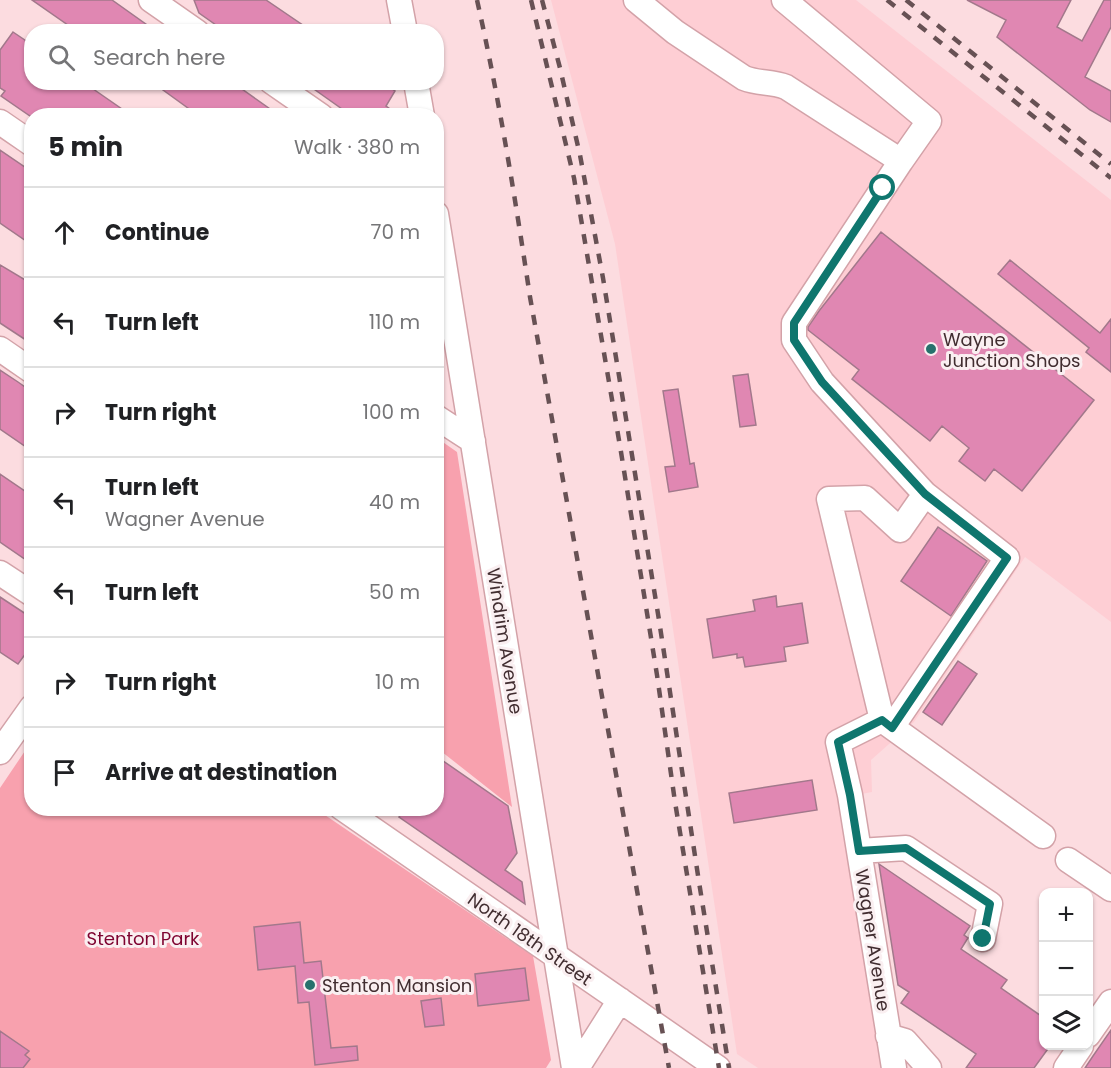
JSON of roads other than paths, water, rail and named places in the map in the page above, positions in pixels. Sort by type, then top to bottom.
[{"type":"street","points":[[151,0],[186,24]]},
{"type":"street","points":[[399,0],[404,24]]},
{"type":"street","points":[[636,0],[675,32],[744,78],[786,87],[901,161]]},
{"type":"street","points":[[784,0],[929,121],[794,323],[794,340],[822,382],[925,494],[1007,558],[887,724]]},
{"type":"street","points":[[284,90],[309,108]]},
{"type":"street","points":[[417,90],[421,108]]},
{"type":"street","points":[[0,122],[24,138]]},
{"type":"street","name":"Windrim Avenue","points":[[444,263],[575,1068]]},
{"type":"street","points":[[0,349],[24,366]]},
{"type":"street","points":[[444,422],[473,441]]},
{"type":"street","points":[[925,494],[900,530],[865,498],[829,499],[887,724],[1043,836]]},
{"type":"street","points":[[0,573],[24,589]]},
{"type":"street","points":[[3,741],[24,716]]},
{"type":"street","name":"Wagner Avenue","points":[[887,724],[838,742],[850,795],[894,1068]]},
{"type":"street","name":"North 18th Street","points":[[354,816],[718,1068]]},
{"type":"street","points":[[859,851],[906,848],[990,904],[983,939]]},
{"type":"street","points":[[1068,860],[1111,889]]},
{"type":"street","points":[[575,1068],[620,1000]]},
{"type":"street","points":[[1093,1029],[1111,1002]]},
{"type":"street","points":[[888,1036],[905,1041],[929,1068]]},
{"type":"street","points":[[1066,1068],[1078,1050]]},
{"type":"railway","points":[[477,0],[499,111],[530,297],[669,1068]]},
{"type":"railway","points":[[531,0],[574,178],[621,452],[719,1068]]},
{"type":"railway","points":[[542,0],[580,155],[603,278],[729,1068]]},
{"type":"railway","points":[[887,0],[1111,178]]},
{"type":"railway","points":[[906,0],[1111,164]]},
{"type":"place","name":"Wayne Junction Shops","points":[[931,349]]},
{"type":"place","name":"Stenton Mansion","points":[[310,985]]},
{"type":"park label","name":"Stenton Park","points":[[143,938]]}]
